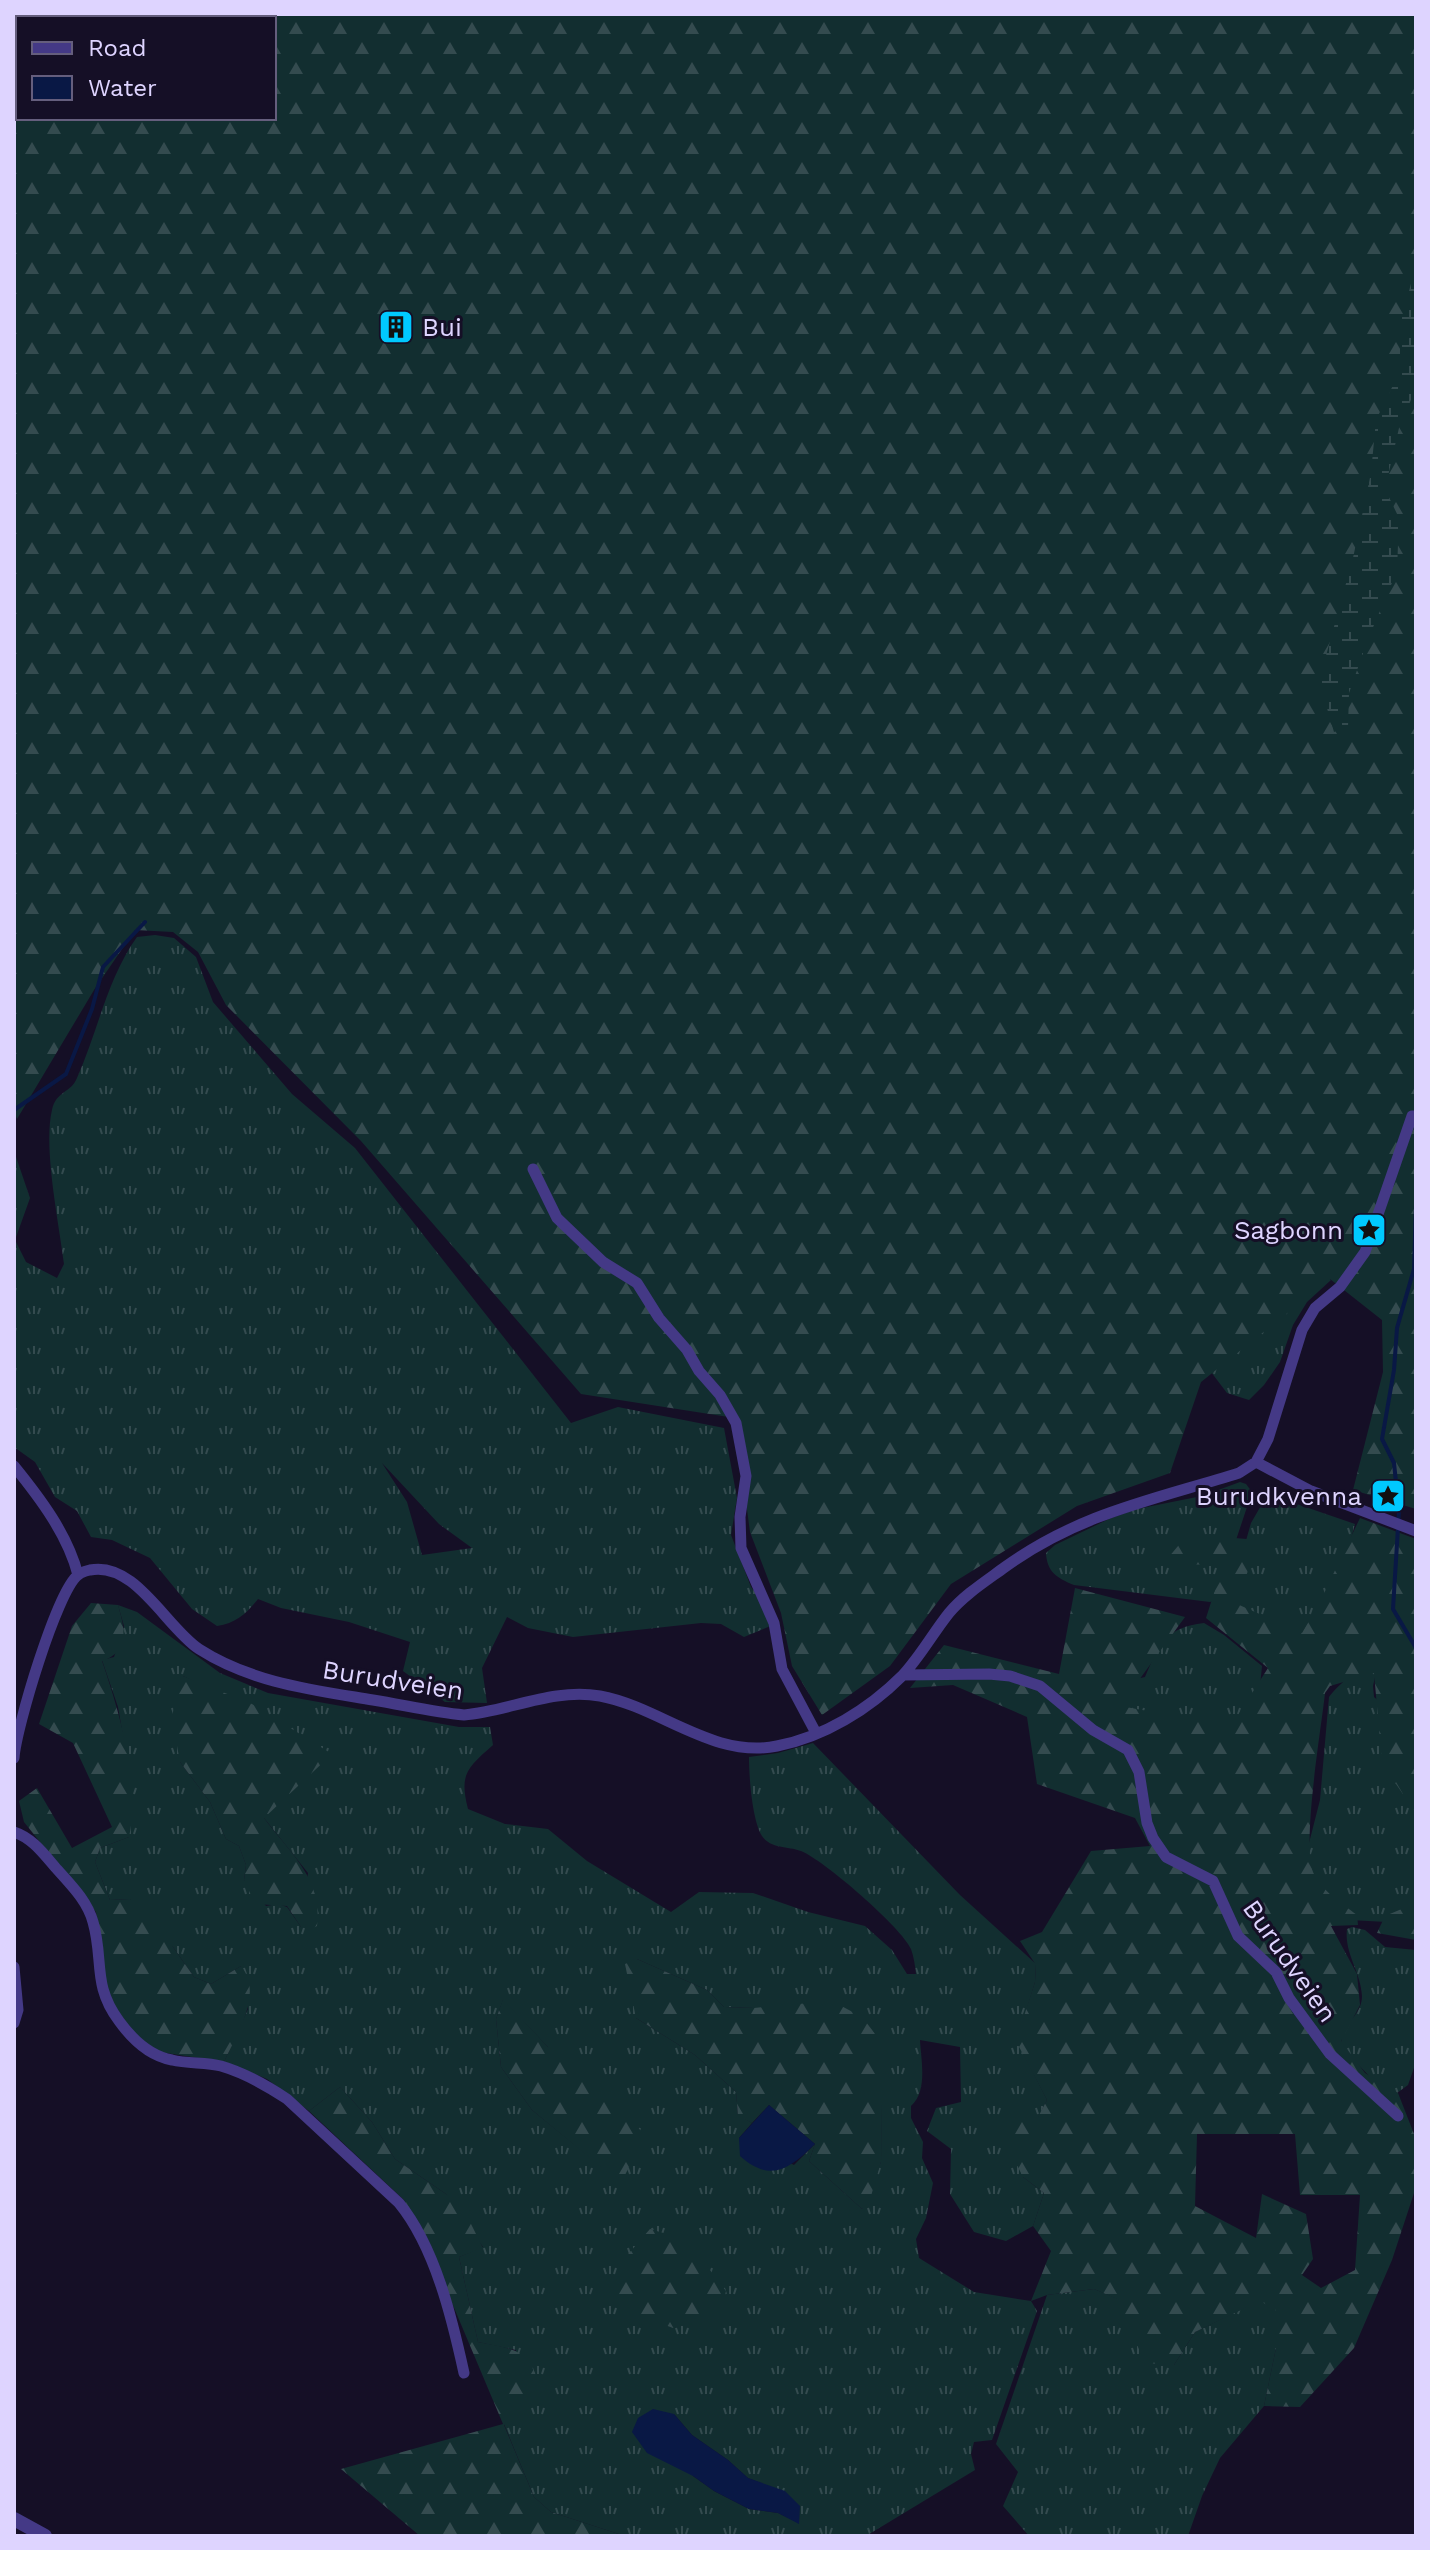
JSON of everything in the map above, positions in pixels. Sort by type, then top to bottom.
[{"type":"street","points":[[1412,1529],[1311,1491],[1256,1462],[1268,1439],[1302,1330],[1315,1308],[1340,1287],[1365,1252],[1414,1116]]},
{"type":"street","points":[[533,1169],[557,1218],[603,1262],[637,1283],[659,1318],[720,1395],[736,1423],[746,1476],[739,1534],[741,1548],[774,1623],[782,1669],[816,1733]]},
{"type":"street","name":"Burudveien","points":[[78,1575],[91,1570],[110,1570],[129,1579],[197,1647],[221,1662],[291,1686],[464,1715],[485,1714],[549,1696],[577,1693],[622,1702],[715,1741],[743,1748],[781,1746],[860,1712],[903,1675],[951,1611],[968,1595],[1008,1564],[1064,1530],[1110,1511],[1239,1473],[1256,1462]]},
{"type":"street","points":[[14,1466],[57,1527],[73,1556],[78,1575],[50,1632],[22,1721],[14,1758]]},
{"type":"street","name":"Burudveien","points":[[903,1675],[1010,1676],[1040,1686],[1093,1730],[1128,1750],[1139,1772],[1147,1823],[1166,1857],[1213,1881],[1238,1936],[1276,1972],[1289,1998],[1330,2054],[1398,2116]]},
{"type":"street","points":[[14,1832],[24,1835],[37,1846],[86,1903],[95,1929],[102,1989],[119,2022],[137,2043],[163,2058],[219,2066],[269,2087],[287,2099],[411,2217],[446,2299],[464,2373]]},
{"type":"street","points":[[14,1967],[18,2010],[14,2023]]},
{"type":"street","points":[[14,2519],[45,2536]]},
{"type":"green space","points":[[14,14],[1416,14],[1416,1509],[1353,1490],[1383,1372],[1382,1320],[1330,1279],[1201,1382],[1170,1473],[1077,1506],[951,1584],[890,1666],[822,1715],[792,1666],[781,1613],[750,1532],[735,1418],[581,1394],[361,1141],[226,1005],[198,952],[173,932],[135,930],[94,990],[17,1119],[14,1111]]},
{"type":"green space","points":[[1416,265],[1416,388],[1399,428],[1385,489],[1399,518],[1397,571],[1349,693],[1348,727],[1334,732],[1319,681],[1353,558],[1371,473],[1376,420],[1400,371],[1400,325]]},
{"type":"green space","points":[[155,935],[174,938],[196,957],[213,1002],[292,1094],[355,1148],[571,1423],[618,1407],[724,1428],[737,1498],[731,1535],[751,1587],[773,1625],[744,1637],[721,1624],[701,1623],[573,1637],[528,1628],[507,1617],[482,1668],[487,1703],[445,1702],[403,1671],[410,1642],[349,1622],[281,1608],[258,1599],[240,1617],[217,1626],[192,1609],[150,1558],[112,1540],[91,1537],[77,1511],[55,1497],[35,1462],[14,1447],[14,1151],[30,1198],[15,1240],[26,1262],[57,1278],[64,1264],[49,1144],[52,1110],[57,1099],[77,1078],[110,988],[137,937]],"holes":[[[382,1463],[439,1524],[472,1548],[422,1555],[407,1502]]]},
{"type":"green space","points":[[1275,1242],[1331,1280],[1307,1302],[1293,1325],[1280,1362],[1249,1400],[1227,1393],[1208,1368]]},
{"type":"green space","points":[[1240,1482],[1252,1492],[1216,1600],[1210,1602],[1074,1585],[1058,1577],[1048,1565],[1046,1553],[1055,1545],[1109,1519],[1137,1509],[1202,1496]]},
{"type":"green space","points":[[1276,1494],[1355,1524],[1350,1542],[1303,1643],[1234,1610],[1232,1590],[1251,1523],[1262,1504]]},
{"type":"green space","points":[[1360,1518],[1416,1539],[1416,1813],[1396,1784],[1383,1774],[1374,1673],[1330,1686],[1325,1693],[1313,1785],[1310,1857],[1316,1879],[1357,1915],[1358,1925],[1331,1926],[1357,1974],[1360,2005],[1341,2041],[1365,2073],[1398,2093],[1416,2139],[1416,2187],[1392,2260],[1354,2348],[1300,2407],[1264,2406],[1276,2348],[1276,2310],[1260,2301],[1195,2332],[1174,2365],[1145,2363],[1117,2299],[1094,2289],[1047,2295],[1031,2301],[1051,2251],[1033,2226],[1044,2193],[1023,2177],[1001,2133],[1015,2115],[1038,2117],[1047,2100],[1016,2041],[1035,1982],[1036,1965],[1020,1941],[1042,1932],[1091,1851],[1150,1846],[1135,1818],[1037,1784],[1027,1717],[953,1685],[910,1688],[944,1645],[1059,1674],[1075,1588],[1185,1617],[1120,1706],[1231,1726],[1268,1668],[1206,1618],[1223,1565],[1163,1564],[1188,1534],[1258,1540],[1237,1604],[1302,1633]],"holes":[[[1197,2134],[1295,2134],[1300,2195],[1360,2195],[1355,2270],[1321,2288],[1302,2275],[1313,2259],[1306,2214],[1262,2194],[1256,2238],[1195,2206]]]},
{"type":"green space","points":[[91,1603],[118,1605],[122,1622],[121,1645],[111,1657],[102,1661],[121,1725],[132,1794],[129,1837],[100,1848],[95,1862],[110,1900],[130,1899],[154,1911],[173,1947],[194,1977],[211,1984],[241,1966],[250,1989],[249,2002],[224,2062],[160,2052],[136,2038],[108,2004],[96,1912],[24,1822],[19,1801],[37,1788],[72,1848],[112,1827],[73,1743],[39,1724],[72,1626]]},
{"type":"green space","points":[[118,1605],[137,1612],[220,1673],[268,1693],[459,1727],[490,1727],[493,1745],[471,1766],[465,1779],[468,1809],[505,1824],[548,1829],[587,1861],[671,1912],[699,1892],[753,1893],[808,1912],[865,1926],[892,1950],[907,1974],[916,1974],[914,1958],[905,1939],[844,1880],[801,1851],[770,1843],[762,1836],[752,1798],[749,1757],[813,1743],[960,1895],[1036,1964],[1035,1982],[1017,2041],[1047,2100],[1038,2118],[1023,2177],[1044,2193],[1033,2226],[1006,2241],[974,2232],[950,2194],[951,2149],[927,2131],[936,2108],[961,2102],[960,2047],[920,2040],[922,2084],[911,2106],[911,2118],[923,2142],[922,2158],[933,2183],[926,2218],[916,2239],[919,2258],[974,2292],[1031,2301],[1037,2311],[992,2440],[974,2442],[971,2454],[975,2470],[866,2536],[625,2536],[551,2512],[534,2497],[504,2424],[516,2350],[478,2342],[459,2257],[483,2247],[446,2194],[395,2159],[372,2122],[340,2087],[309,2111],[267,2079],[224,2062],[248,2009],[241,1966],[211,1984],[194,1977],[173,1947],[130,1899],[110,1900],[95,1862],[100,1848],[129,1837],[128,1764],[118,1707],[102,1660],[114,1657],[124,1626]],"holes":[[[183,1676],[200,1684],[264,1818],[308,1873],[301,1927],[287,1907],[278,1904],[266,1906],[244,1880],[246,1865],[239,1846],[226,1839],[210,1802],[180,1762]],[[637,1959],[707,1990],[724,2007],[754,2008],[882,2044],[881,2162],[862,2209],[809,2161],[815,2144],[794,2165],[739,2138],[752,2123],[738,2115],[736,2092],[695,2055],[636,2018]],[[503,2000],[548,2047],[609,2173],[532,2110],[501,2067],[496,2019]],[[674,2414],[692,2435],[748,2478],[761,2483],[799,2523],[778,2513],[749,2509],[693,2476]]]},
{"type":"green space","points":[[1204,1623],[1262,1666],[1260,1686],[1245,1728],[1108,1717],[1123,1682],[1145,1677],[1160,1647],[1172,1633]]},
{"type":"green space","points":[[1378,1663],[1374,1697],[1383,1705],[1416,1806],[1416,1910],[1387,1922],[1350,1920],[1315,1891],[1306,1855],[1320,1800],[1329,1697],[1351,1676]]},
{"type":"green space","points":[[183,1676],[252,1704],[332,1754],[264,1818],[310,1880],[318,1909],[317,1926],[311,1929],[301,1927],[287,1906],[255,1904],[244,1880],[246,1865],[239,1846],[226,1839],[210,1802],[180,1762],[172,1719],[177,1684]]},
{"type":"green space","points":[[1416,1903],[1416,1940],[1377,1933],[1385,1916]]},
{"type":"green space","points":[[1347,1929],[1365,1930],[1385,1947],[1416,1950],[1416,2062],[1408,2085],[1397,2093],[1377,2084],[1341,2047],[1344,2032],[1359,2009],[1362,1996],[1348,1946]]},
{"type":"green space","points":[[637,1959],[707,1990],[724,2007],[754,2008],[832,2001],[862,2017],[883,2044],[881,2162],[871,2196],[862,2209],[809,2161],[815,2144],[769,2105],[752,2123],[738,2116],[736,2092],[695,2055],[636,2018],[625,1964]]},
{"type":"green space","points":[[503,1999],[548,2047],[569,2056],[645,2135],[624,2177],[609,2174],[532,2110],[501,2067],[496,2019]]},
{"type":"green space","points":[[340,2087],[372,2122],[395,2159],[446,2194],[466,2214],[483,2248],[459,2257],[478,2342],[507,2348],[521,2355],[537,2378],[504,2425],[534,2497],[551,2512],[625,2536],[420,2536],[341,2469],[503,2424],[404,2200],[309,2111]]},
{"type":"green space","points":[[650,2229],[687,2240],[726,2291],[720,2315],[673,2328],[633,2313],[615,2291],[623,2260]]},
{"type":"green space","points":[[1094,2289],[1118,2299],[1174,2365],[1195,2332],[1260,2300],[1276,2309],[1276,2348],[1264,2406],[1220,2458],[1188,2536],[1029,2536],[1003,2506],[1018,2472],[996,2444],[1047,2295]]},
{"type":"water","points":[[769,2105],[815,2144],[788,2166],[770,2171],[740,2156],[739,2138]]},
{"type":"water","points":[[653,2409],[674,2414],[692,2435],[748,2478],[785,2491],[800,2506],[799,2524],[778,2513],[749,2509],[647,2453],[632,2432],[638,2418]]},
{"type":"waterway","points":[[14,1110],[66,1074],[92,1009],[103,967],[145,922]]},
{"type":"waterway","points":[[1416,1205],[1414,1269],[1397,1328],[1394,1370],[1382,1439],[1394,1463],[1399,1511],[1393,1609],[1416,1648]]},
{"type":"place","name":"Bui","points":[[396,327]]},
{"type":"place","name":"Sagbonn","points":[[1369,1230]]},
{"type":"place","name":"Burudkvenna","points":[[1388,1496]]}]
